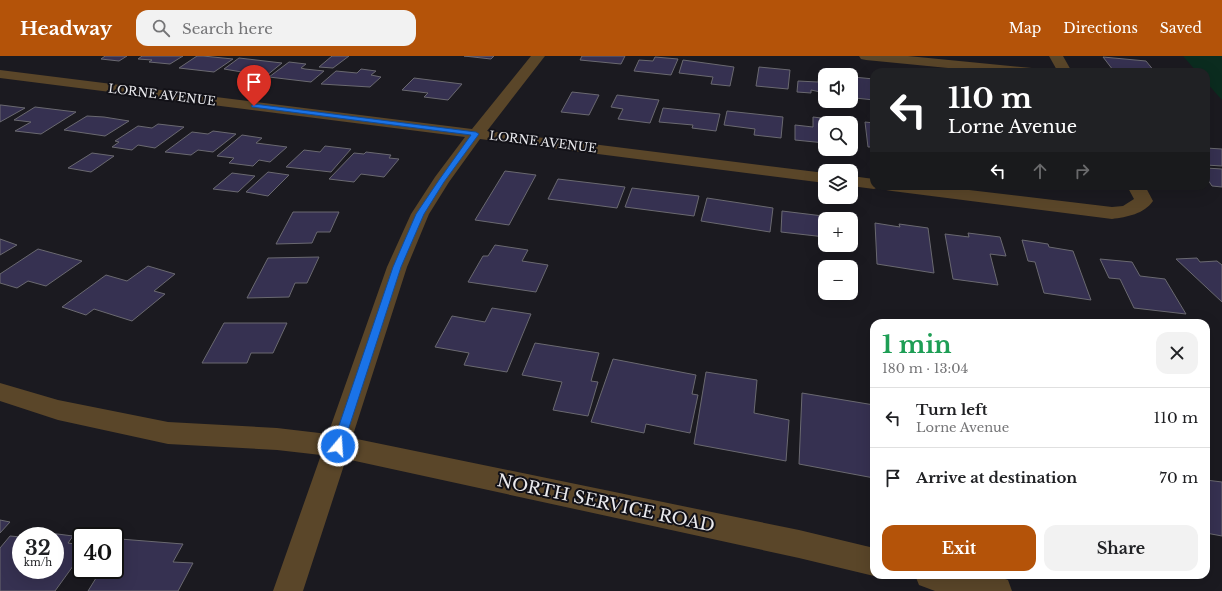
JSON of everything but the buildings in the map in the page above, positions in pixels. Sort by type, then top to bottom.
[{"type":"street","points":[[288,591],[397,267],[420,214],[441,181],[476,134],[538,56]]},
{"type":"street","points":[[866,56],[990,68]]},
{"type":"street","points":[[1056,56],[1062,68]]},
{"type":"street","name":"LORNE AVENUE","points":[[0,74],[818,177]]},
{"type":"street","points":[[858,182],[870,183]]},
{"type":"street","points":[[925,190],[1112,213],[1128,211],[1144,201],[1138,190]]},
{"type":"street","name":"NORTH SERVICE ROAD","points":[[0,392],[58,410],[168,433],[277,439],[338,446],[799,544],[870,561]]},
{"type":"street","points":[[947,579],[997,591]]},
{"type":"green space","points":[[1183,56],[1222,56],[1222,100],[1210,86],[1210,68],[1194,68]]},
{"type":"route","points":[[254,106],[476,134],[441,181],[420,214],[397,267],[338,446]]}]
